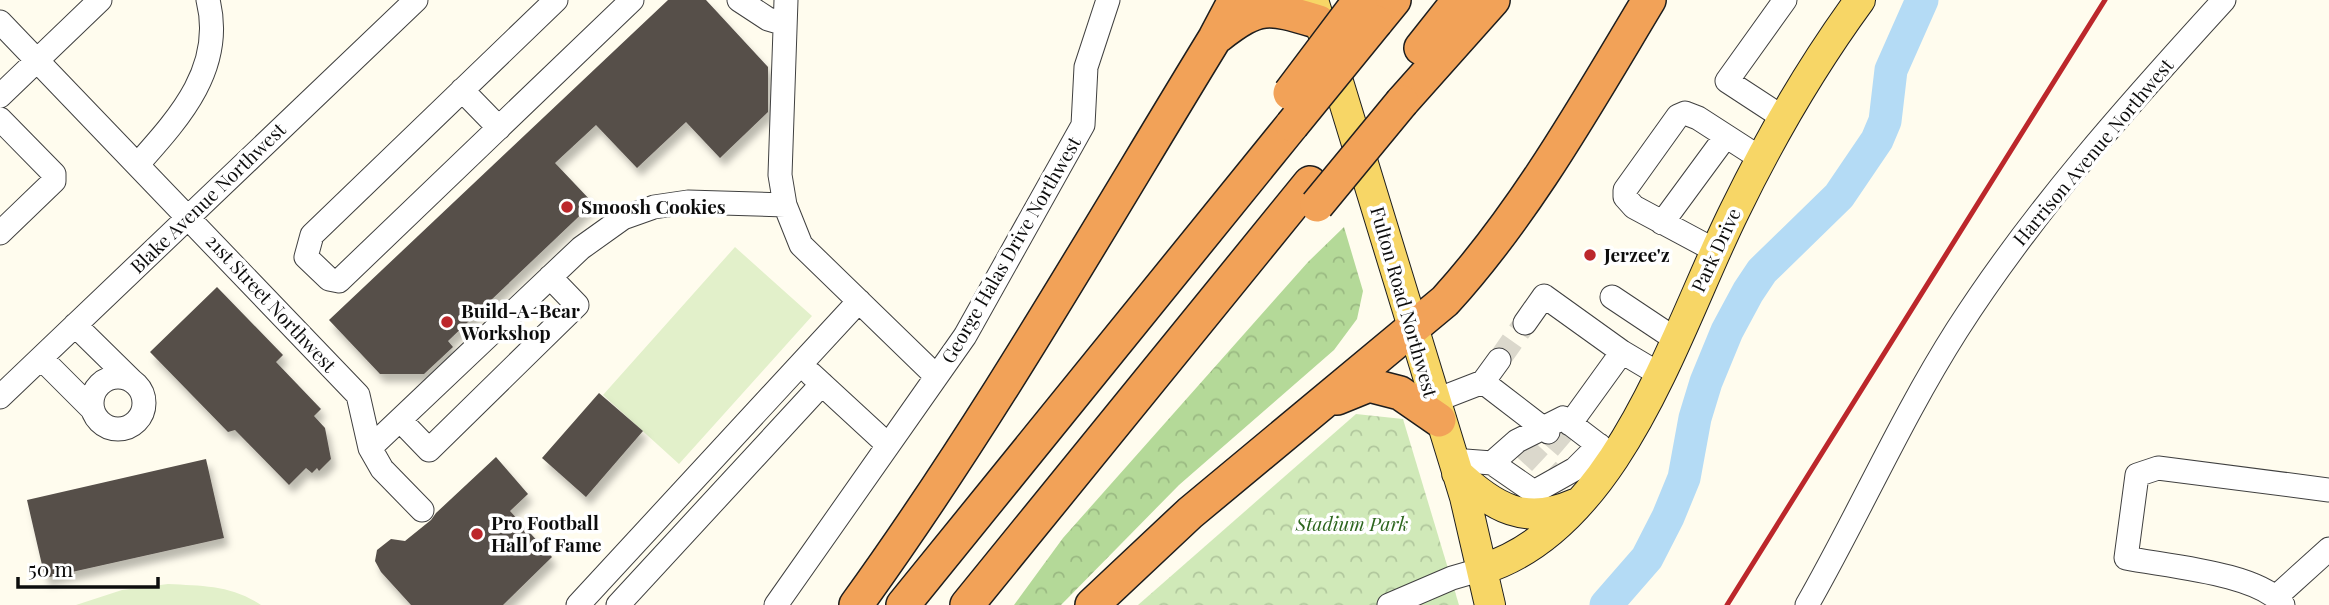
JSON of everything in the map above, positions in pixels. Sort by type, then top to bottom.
[{"type":"highway","points":[[856,605],[961,451],[1215,38],[1235,0]]},
{"type":"highway","points":[[967,605],[1149,381],[1314,194],[1399,91],[1459,0]]},
{"type":"highway","points":[[1399,91],[1493,0]]},
{"type":"highway","points":[[1093,605],[1189,513],[1445,301],[1477,266],[1533,186],[1649,0]]},
{"type":"highway","points":[[903,605],[1113,345],[1287,114],[1377,7]]},
{"type":"highway","points":[[1215,38],[1245,15],[1269,10],[1316,11]]},
{"type":"highway","points":[[1325,403],[1369,385],[1400,393],[1436,411]]},
{"type":"main road","name":"Park Drive","points":[[1487,588],[1579,503],[1607,451],[1659,374],[1782,117],[1860,0]]},
{"type":"main road","name":"Fulton Road Northwest","points":[[1316,11],[1415,328],[1487,588]]},
{"type":"main road","points":[[1455,466],[1488,498],[1525,515],[1557,512],[1579,503]]},
{"type":"street","points":[[0,96],[100,0]]},
{"type":"street","points":[[138,164],[182,114],[198,89],[210,47],[208,0]]},
{"type":"street","name":"Blake Avenue Northwest","points":[[0,397],[416,0]]},
{"type":"street","points":[[556,0],[312,235],[306,257],[328,279],[339,281],[632,0]]},
{"type":"street","points":[[739,0],[768,19],[785,24]]},
{"type":"street","name":"George Halas Drive Northwest","points":[[786,0],[780,176],[785,205],[801,244],[936,376]]},
{"type":"street","name":"George Halas Drive Northwest","points":[[776,605],[965,336],[1083,125],[1086,67],[1108,0]]},
{"type":"street","points":[[1782,117],[1727,80],[1786,0]]},
{"type":"street","name":"Harrison Avenue Northwest","points":[[1807,605],[1928,378],[1995,272],[2080,161],[2224,0]]},
{"type":"street","name":"21st Street Northwest","points":[[0,22],[358,395],[370,448]]},
{"type":"street","points":[[462,90],[499,128]]},
{"type":"street","points":[[1716,251],[1634,207],[1625,197],[1625,190],[1678,117],[1685,113],[1698,118],[1760,159]]},
{"type":"street","points":[[0,119],[54,174],[54,181],[0,233]]},
{"type":"street","points":[[1662,223],[1726,136]]},
{"type":"street","points":[[422,510],[382,469],[370,448],[594,237],[623,218],[654,207],[688,202],[785,205]]},
{"type":"street","points":[[400,420],[429,450],[577,305],[551,277]]},
{"type":"street","points":[[1525,323],[1544,296],[1622,352],[1659,374]]},
{"type":"street","points":[[1612,297],[1675,339]]},
{"type":"street","points":[[578,605],[859,300]]},
{"type":"street","points":[[75,325],[131,380],[142,392],[145,400],[142,416],[137,423],[129,428],[111,429],[96,418],[93,410],[94,392],[100,384],[115,377],[131,380]]},
{"type":"street","points":[[1570,424],[1622,352]]},
{"type":"street","points":[[41,358],[93,410]]},
{"type":"street","points":[[1436,411],[1483,382],[1499,360]]},
{"type":"street","points":[[801,365],[888,445]]},
{"type":"street","points":[[1483,382],[1546,430]]},
{"type":"street","points":[[618,605],[822,384]]},
{"type":"street","points":[[1455,466],[1492,463],[1563,418],[1607,451]]},
{"type":"street","points":[[1492,463],[1534,492],[1554,475],[1580,459],[1607,451]]},
{"type":"street","points":[[2329,490],[2158,468],[2137,475],[2126,558],[2245,582],[2280,601],[2329,549]]},
{"type":"street","points":[[1389,605],[1448,580],[1487,588]]},
{"type":"green space","points":[[1344,227],[1363,291],[1357,319],[1334,350],[1179,485],[1061,605],[1014,605],[1063,538],[1308,262]]},
{"type":"green space","points":[[735,247],[812,316],[679,464],[603,395]]},
{"type":"green space","name":"Stadium Park","points":[[1356,414],[1403,419],[1459,605],[1138,605]]},
{"type":"green space","points":[[168,584],[228,590],[261,605],[76,605],[122,590]]},
{"type":"building","points":[[668,0],[706,0],[768,67],[768,112],[720,158],[686,122],[637,168],[596,125],[555,163],[593,203],[448,341],[453,347],[424,374],[380,374],[329,320]]},
{"type":"building","points":[[217,287],[283,355],[276,362],[321,409],[314,416],[325,428],[331,459],[319,471],[317,468],[312,473],[306,468],[289,485],[235,430],[228,432],[150,352]]},
{"type":"building","points":[[599,393],[643,431],[586,497],[542,458]]},
{"type":"building","name":"Pro Football Hall of Fame","points":[[496,457],[528,494],[510,511],[552,557],[503,605],[411,605],[381,572],[375,561],[377,550],[391,539],[405,541],[431,520]]},
{"type":"building","points":[[206,459],[224,538],[45,578],[27,500]]},
{"type":"waterway","points":[[1606,605],[1647,558],[1668,517],[1684,478],[1695,418],[1706,382],[1727,331],[1748,292],[1762,271],[1839,196],[1877,140],[1885,121],[1891,70],[1922,0]]},
{"type":"tunnel","points":[[1499,360],[1525,323]]},
{"type":"tunnel","points":[[1548,432],[1578,458]]},
{"type":"tunnel","points":[[1523,447],[1550,472]]},
{"type":"railway","points":[[1727,605],[2105,0]]},
{"type":"place","name":"Smoosh Cookies","points":[[567,207]]},
{"type":"place","name":"Jerzee'z","points":[[1590,255]]},
{"type":"place","name":"Build-A-Bear Workshop","points":[[447,322]]},
{"type":"place","name":"Pro Football Hall of Fame","points":[[477,534]]}]
